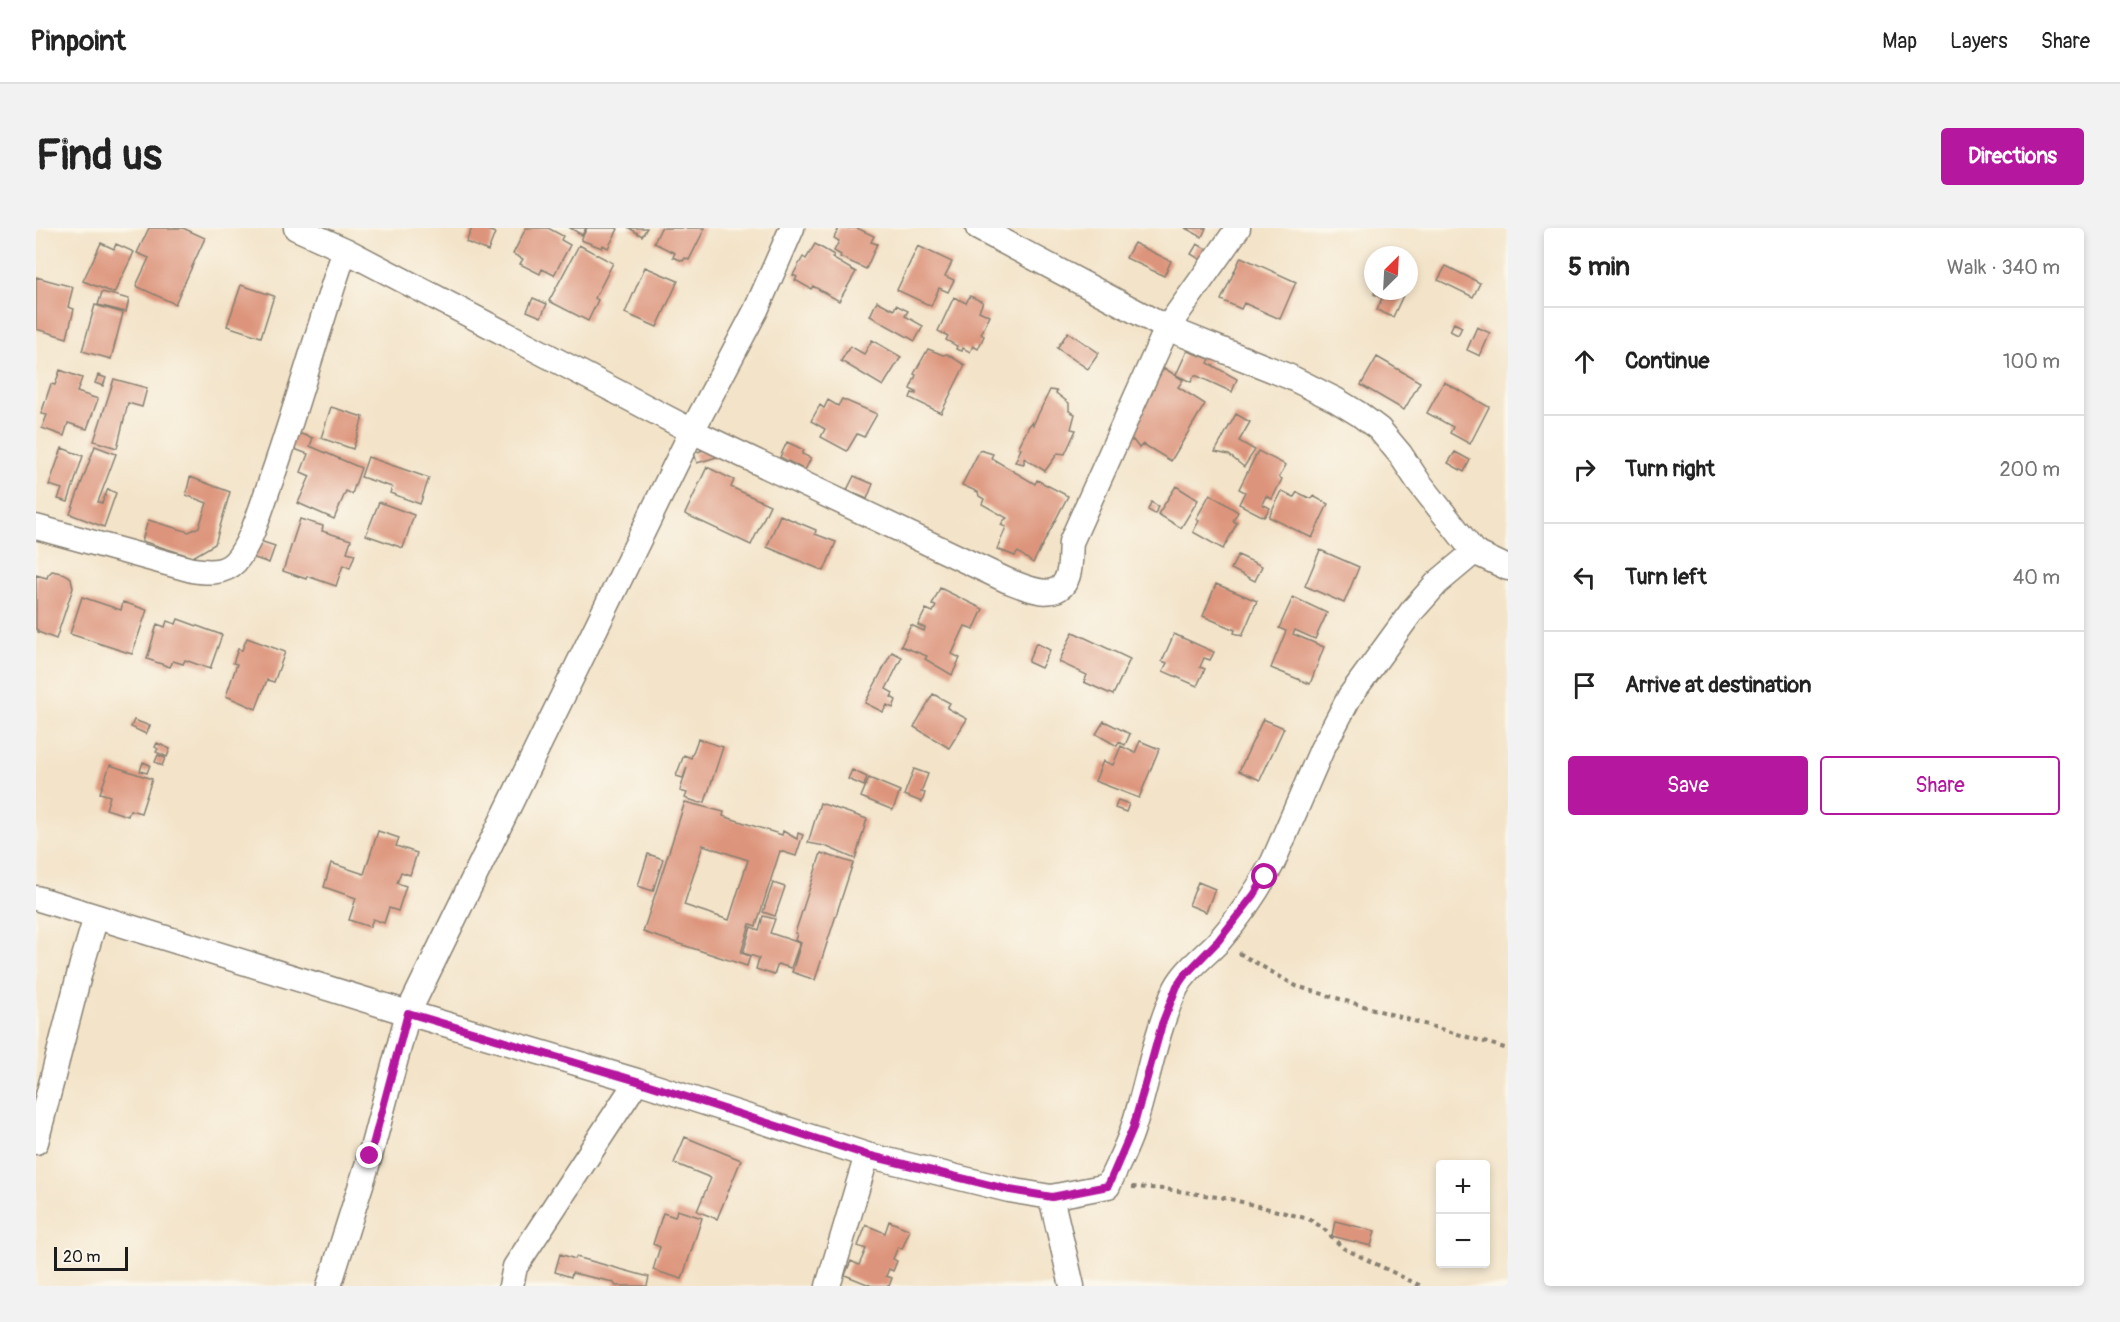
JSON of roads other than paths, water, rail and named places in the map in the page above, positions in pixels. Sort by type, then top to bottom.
[{"type":"street","points":[[329,1286],[370,1156],[408,1013],[692,430],[756,310],[792,228]]},
{"type":"street","points":[[978,228],[1167,328],[1290,377],[1336,400],[1379,429],[1474,552],[1508,568]]},
{"type":"street","points":[[300,229],[345,250],[692,430],[1006,580],[1034,591],[1049,593],[1057,590],[1068,577],[1071,542],[1167,328],[1238,228]]},
{"type":"street","points":[[36,527],[203,572],[215,572],[235,561],[252,533],[288,431],[345,250]]},
{"type":"street","points":[[36,898],[637,1081],[867,1155],[1010,1190],[1052,1197],[1108,1186],[1133,1128],[1162,1024],[1177,986],[1218,941],[1254,895],[1274,862],[1318,758],[1350,696],[1412,611],[1437,583],[1474,552]]},
{"type":"street","points":[[36,1142],[96,917]]},
{"type":"street","points":[[511,1286],[515,1267],[637,1081]]},
{"type":"street","points":[[828,1286],[867,1155]]},
{"type":"street","points":[[1052,1197],[1072,1286]]}]
